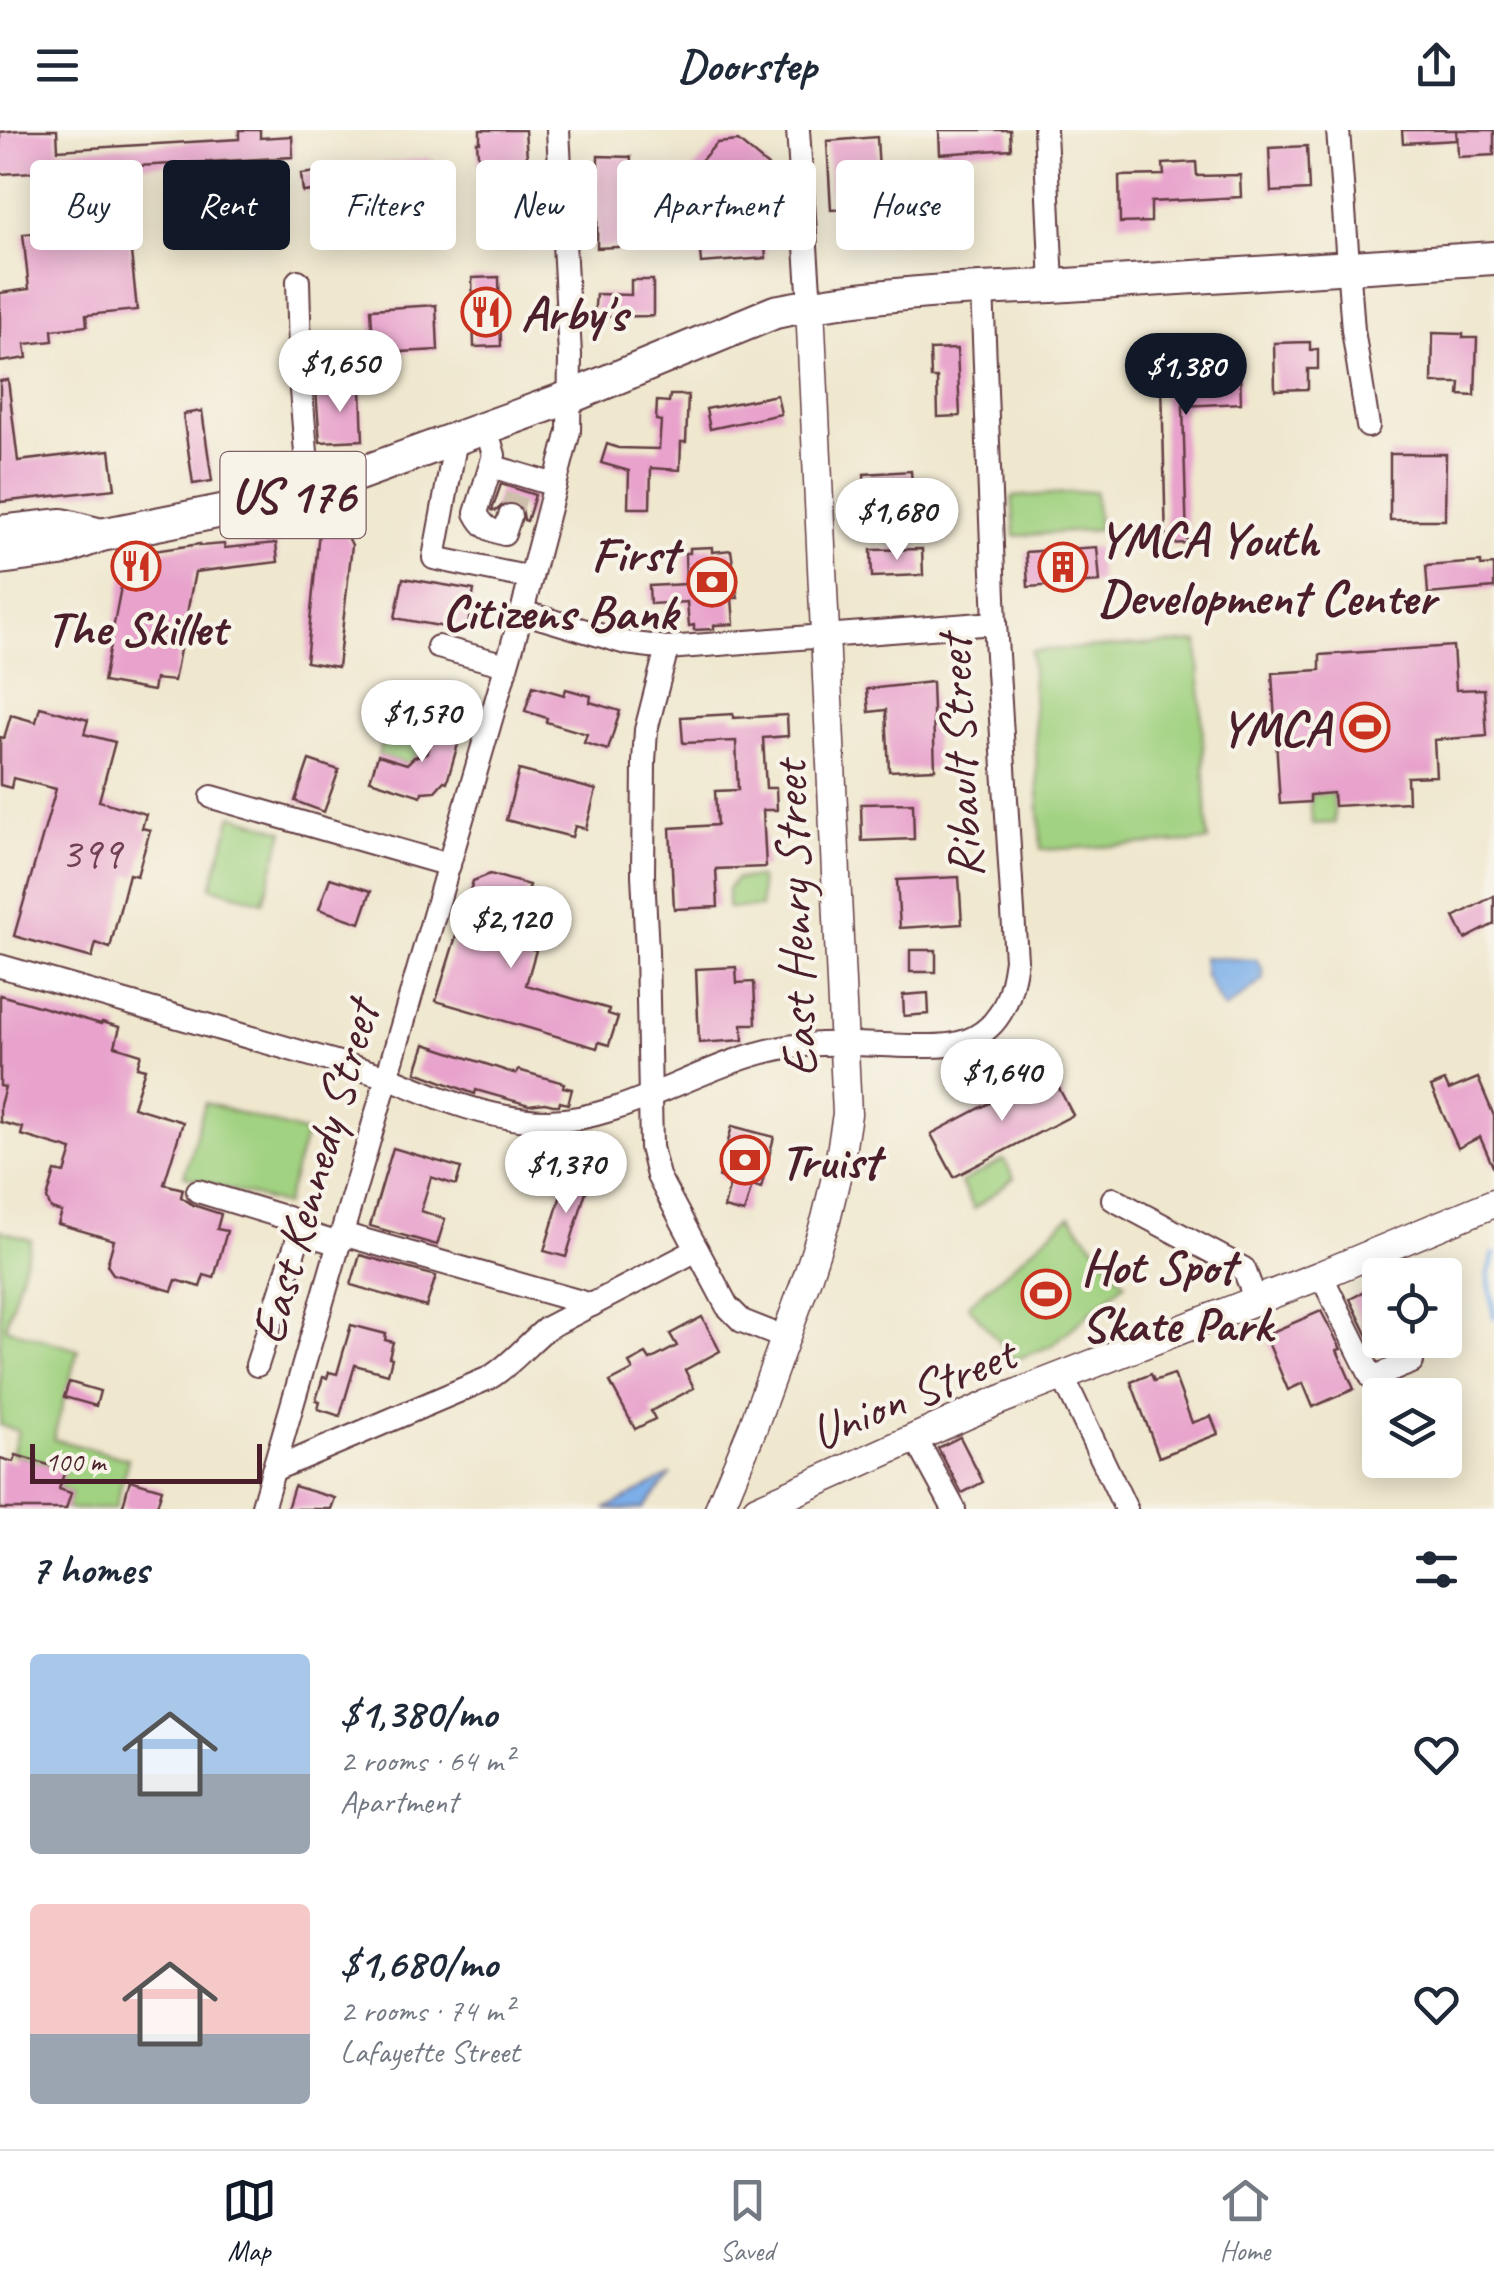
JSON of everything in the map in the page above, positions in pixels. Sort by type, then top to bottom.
[{"type":"highway","name":"US 176","points":[[0,558],[60,550],[101,535],[302,493],[570,397],[775,312],[982,288],[1494,258]]},
{"type":"highway","name":"US 176","points":[[0,532],[62,525],[101,535]]},
{"type":"main road","name":"East Henry Street","points":[[718,1509],[754,1426],[826,1219],[847,1114],[810,305]]},
{"type":"main road","name":"Union Street","points":[[756,1509],[996,1402],[1494,1204]]},
{"type":"street","name":"East Kennedy Street","points":[[262,1509],[522,612],[569,431],[570,355],[558,130]]},
{"type":"street","points":[[798,130],[810,305]]},
{"type":"street","points":[[1045,130],[1052,286]]},
{"type":"street","points":[[1338,130],[1353,330],[1368,426]]},
{"type":"street","points":[[298,281],[307,465],[302,493]]},
{"type":"street","name":"Ribault Street","points":[[844,1045],[952,1046],[972,1039],[996,1020],[1013,981],[1016,960],[995,624],[982,288]]},
{"type":"street","points":[[510,516],[504,534],[481,524],[476,513],[494,455],[471,433],[434,558],[530,578]]},
{"type":"street","points":[[490,466],[521,481],[555,485]]},
{"type":"street","points":[[522,612],[626,643],[666,648],[995,624]]},
{"type":"street","points":[[438,647],[506,665]]},
{"type":"street","points":[[666,648],[646,730],[644,762],[651,1146],[658,1176],[734,1314],[785,1338]]},
{"type":"street","points":[[212,797],[449,865]]},
{"type":"street","points":[[0,966],[388,1077],[441,1100],[524,1119],[572,1119],[610,1110],[760,1052],[792,1046],[844,1045]]},
{"type":"street","points":[[198,1191],[287,1218],[300,1232],[257,1364]]},
{"type":"street","points":[[1113,1199],[1244,1269],[1256,1301]]},
{"type":"street","points":[[300,1232],[592,1305]]},
{"type":"street","points":[[272,1470],[489,1378],[547,1328],[697,1250]]},
{"type":"street","points":[[1321,1276],[1372,1378],[1412,1362],[1410,1358]]},
{"type":"street","points":[[1063,1377],[1126,1509]]},
{"type":"street","points":[[915,1437],[954,1509]]},
{"type":"green space","points":[[1095,491],[1098,530],[1015,536],[1012,497]]},
{"type":"green space","points":[[1198,642],[1208,841],[1041,850],[1031,651]]},
{"type":"green space","points":[[391,709],[436,722],[426,755],[414,757],[410,765],[378,755]]},
{"type":"green space","points":[[1333,793],[1335,823],[1312,824],[1310,795]]},
{"type":"green space","points":[[232,815],[284,831],[263,902],[211,887]]},
{"type":"green space","points":[[760,878],[761,907],[728,908],[728,889],[736,879]]},
{"type":"green space","points":[[205,1103],[306,1133],[285,1205],[184,1176]]},
{"type":"green space","points":[[1004,1160],[1014,1178],[974,1209],[961,1183]]},
{"type":"green space","name":"Hot Spot Skate Park","points":[[1070,1216],[1125,1283],[1051,1346],[1014,1360],[968,1305]]},
{"type":"green space","points":[[0,1230],[31,1240],[5,1328],[78,1350],[53,1439],[128,1459],[115,1509],[66,1509],[71,1493],[59,1489],[64,1470],[12,1454],[18,1431],[0,1425]]},
{"type":"water","points":[[1203,957],[1257,960],[1263,980],[1224,1010],[1205,976]]},
{"type":"water","points":[[672,1474],[642,1509],[605,1509]]},
{"type":"building","points":[[57,130],[58,150],[239,139],[239,130],[260,130],[260,138],[292,136],[293,157],[163,160],[163,165],[143,166],[143,160],[30,160],[30,172],[0,174],[0,132]]},
{"type":"building","points":[[480,130],[525,130],[527,160],[478,160]]},
{"type":"building","points":[[939,130],[1010,130],[1011,149],[940,154]]},
{"type":"building","points":[[1402,130],[1456,130],[1457,140],[1403,143]]},
{"type":"building","points":[[1457,130],[1494,130],[1494,155],[1458,157]]},
{"type":"building","points":[[877,137],[878,160],[836,160],[836,210],[831,210],[827,141]]},
{"type":"building","points":[[738,141],[761,160],[702,160],[717,143]]},
{"type":"building","points":[[1307,146],[1309,190],[1271,192],[1269,148]]},
{"type":"building","points":[[598,156],[631,157],[617,160],[617,247],[597,248]]},
{"type":"building","points":[[1196,162],[1197,176],[1240,175],[1241,197],[1151,202],[1151,222],[1120,223],[1119,176],[1164,175],[1163,164]]},
{"type":"building","points":[[310,173],[310,191],[303,192],[301,174]]},
{"type":"building","points":[[30,233],[30,250],[131,250],[137,310],[86,315],[87,326],[52,330],[53,341],[25,344],[27,358],[0,362],[0,293],[29,289],[23,234]]},
{"type":"building","points":[[700,250],[765,250],[766,258],[701,263]]},
{"type":"building","name":"Arby's","points":[[499,277],[501,346],[474,347],[472,278]]},
{"type":"building","points":[[631,280],[653,280],[653,316],[594,317],[596,294],[631,295]]},
{"type":"building","points":[[436,305],[438,350],[401,352],[402,364],[374,365],[371,309]]},
{"type":"building","points":[[1433,333],[1477,338],[1475,396],[1459,395],[1460,383],[1432,383]]},
{"type":"building","points":[[1310,342],[1310,350],[1318,349],[1318,369],[1308,369],[1308,389],[1275,390],[1274,343]]},
{"type":"building","points":[[1182,347],[1183,358],[1227,357],[1227,374],[1240,374],[1241,403],[1183,406],[1187,543],[1166,544],[1162,384],[1159,374],[1149,375],[1147,349]]},
{"type":"building","points":[[957,349],[960,416],[938,417],[937,378],[931,378],[930,350]]},
{"type":"building","points":[[8,380],[18,461],[110,450],[115,489],[0,502],[0,381]]},
{"type":"building","points":[[361,389],[363,440],[320,442],[316,390]]},
{"type":"building","points":[[670,395],[688,395],[680,470],[651,468],[650,508],[628,508],[629,471],[601,463],[607,444],[659,449],[661,421],[656,420],[657,401],[669,402]]},
{"type":"building","points":[[777,395],[781,414],[710,429],[706,409]]},
{"type":"building","points":[[202,411],[212,481],[193,484],[183,414]]},
{"type":"building","points":[[1390,454],[1446,454],[1445,520],[1390,520]]},
{"type":"building","points":[[911,471],[913,497],[866,500],[864,474]]},
{"type":"building","points":[[501,484],[535,495],[527,521],[522,507],[514,502],[492,510]]},
{"type":"building","points":[[319,531],[347,535],[352,545],[338,667],[306,662]]},
{"type":"building","points":[[276,543],[278,562],[195,572],[174,681],[155,679],[153,691],[103,682],[127,555],[200,544],[224,544],[225,548]]},
{"type":"building","points":[[712,547],[712,552],[731,550],[738,598],[732,598],[734,624],[694,630],[694,625],[689,626],[687,602],[650,604],[649,586],[686,584],[685,553],[690,553],[690,548]]},
{"type":"building","name":"YMCA Youth Development Center","points":[[1097,547],[1100,582],[1028,587],[1026,552]]},
{"type":"building","points":[[922,549],[923,575],[872,577],[871,550]]},
{"type":"building","points":[[1481,562],[1481,566],[1494,565],[1494,588],[1428,594],[1426,566]]},
{"type":"building","points":[[403,578],[474,590],[467,631],[395,618]]},
{"type":"building","points":[[1453,646],[1456,690],[1484,689],[1487,736],[1434,740],[1436,776],[1407,777],[1408,802],[1334,806],[1333,793],[1310,795],[1310,802],[1280,804],[1272,673],[1320,670],[1320,655]]},
{"type":"building","points":[[932,682],[935,769],[889,771],[886,710],[869,712],[867,689]]},
{"type":"building","points":[[533,686],[564,695],[566,689],[591,696],[590,702],[620,711],[608,750],[584,743],[587,734],[546,722],[547,718],[525,711]]},
{"type":"building","points":[[40,707],[88,720],[84,734],[115,742],[99,801],[146,814],[142,828],[150,830],[137,876],[129,874],[110,948],[96,943],[92,958],[14,936],[56,789],[13,778],[11,788],[0,785],[0,737],[4,738],[11,715],[36,722]]},
{"type":"building","points":[[733,714],[733,718],[787,715],[788,736],[763,738],[766,788],[776,788],[777,810],[763,810],[766,867],[716,869],[718,907],[674,909],[670,828],[717,825],[715,791],[738,790],[736,741],[683,743],[681,717]]},
{"type":"building","points":[[436,722],[462,730],[447,782],[435,791],[422,792],[421,796],[370,780],[378,755],[407,764],[427,753]]},
{"type":"building","points":[[309,760],[339,770],[324,812],[295,801]]},
{"type":"building","points":[[519,770],[596,790],[586,829],[575,826],[572,837],[506,820]]},
{"type":"building","points":[[913,803],[914,839],[862,841],[861,804]]},
{"type":"building","points":[[490,874],[529,885],[512,943],[536,950],[526,985],[609,1009],[608,1014],[618,1017],[609,1045],[599,1042],[597,1048],[436,1001],[473,881]]},
{"type":"building","points":[[959,877],[962,924],[900,928],[897,880]]},
{"type":"building","points":[[330,878],[371,891],[360,923],[319,909]]},
{"type":"building","points":[[1494,896],[1494,924],[1465,939],[1454,917]]},
{"type":"building","points":[[910,950],[936,950],[936,972],[910,972]]},
{"type":"building","points":[[736,967],[737,983],[754,982],[756,1024],[742,1024],[743,1040],[699,1043],[696,969]]},
{"type":"building","points":[[928,993],[929,1014],[904,1016],[903,995]]},
{"type":"building","points":[[0,995],[120,1027],[115,1046],[141,1054],[137,1067],[145,1069],[133,1107],[183,1122],[164,1184],[183,1189],[181,1197],[193,1205],[221,1214],[217,1229],[227,1231],[214,1278],[204,1275],[200,1287],[176,1280],[172,1291],[113,1274],[107,1265],[114,1240],[58,1224],[62,1212],[51,1209],[47,1199],[55,1171],[65,1173],[72,1150],[21,1135],[23,1128],[0,1122],[5,1087],[0,1086]]},
{"type":"building","points":[[425,1044],[516,1074],[518,1070],[564,1083],[563,1087],[572,1089],[568,1104],[529,1105],[476,1090],[475,1094],[416,1072]]},
{"type":"building","points":[[1050,1071],[1073,1115],[954,1177],[931,1134]]},
{"type":"building","points":[[1478,1078],[1494,1116],[1494,1169],[1480,1137],[1458,1148],[1431,1087],[1445,1081],[1449,1090]]},
{"type":"building","points":[[732,1126],[774,1137],[761,1188],[752,1185],[744,1213],[724,1208],[731,1180],[719,1177]]},
{"type":"building","points":[[393,1148],[461,1168],[456,1185],[431,1177],[421,1211],[445,1219],[437,1245],[370,1226]]},
{"type":"building","points":[[567,1175],[589,1181],[566,1257],[544,1251]]},
{"type":"building","points":[[360,1255],[436,1276],[426,1307],[351,1285]]},
{"type":"building","points":[[1362,1293],[1362,1324],[1350,1299]]},
{"type":"building","points":[[1321,1311],[1341,1349],[1337,1350],[1354,1389],[1313,1407],[1303,1383],[1288,1390],[1265,1335]]},
{"type":"building","points":[[702,1317],[720,1351],[685,1370],[694,1388],[651,1411],[655,1419],[635,1429],[610,1382],[633,1370],[629,1363],[646,1354],[650,1360],[677,1346],[670,1334]]},
{"type":"building","points":[[351,1325],[386,1334],[385,1340],[393,1342],[389,1357],[392,1358],[388,1374],[355,1365],[340,1416],[318,1409],[320,1402],[316,1400],[323,1377],[327,1378],[329,1372],[337,1374]]},
{"type":"building","points":[[1151,1374],[1154,1381],[1174,1374],[1192,1423],[1211,1416],[1218,1434],[1159,1457],[1131,1382]]},
{"type":"building","points":[[69,1382],[100,1391],[96,1406],[64,1397]]},
{"type":"building","points":[[960,1437],[983,1482],[962,1493],[938,1448]]},
{"type":"building","points":[[16,1455],[65,1470],[59,1489],[71,1493],[66,1509],[0,1509],[0,1458],[14,1462]]},
{"type":"building","points":[[130,1480],[162,1489],[156,1509],[122,1509]]},
{"type":"building","points":[[294,1486],[335,1498],[331,1509],[287,1509]]},
{"type":"waterway","points":[[1494,1254],[1488,1274],[1494,1317]]},
{"type":"tunnel","points":[[510,516],[519,487]]},
{"type":"place","name":"Arby's","points":[[486,312]]},
{"type":"place","name":"The Skillet","points":[[136,566]]},
{"type":"place","name":"YMCA Youth Development Center","points":[[1063,567]]},
{"type":"place","name":"First Citizens Bank","points":[[712,582]]},
{"type":"place","name":"YMCA","points":[[1365,727]]},
{"type":"place","name":"Truist","points":[[745,1160]]},
{"type":"place","name":"Hot Spot Skate Park","points":[[1046,1294]]}]
